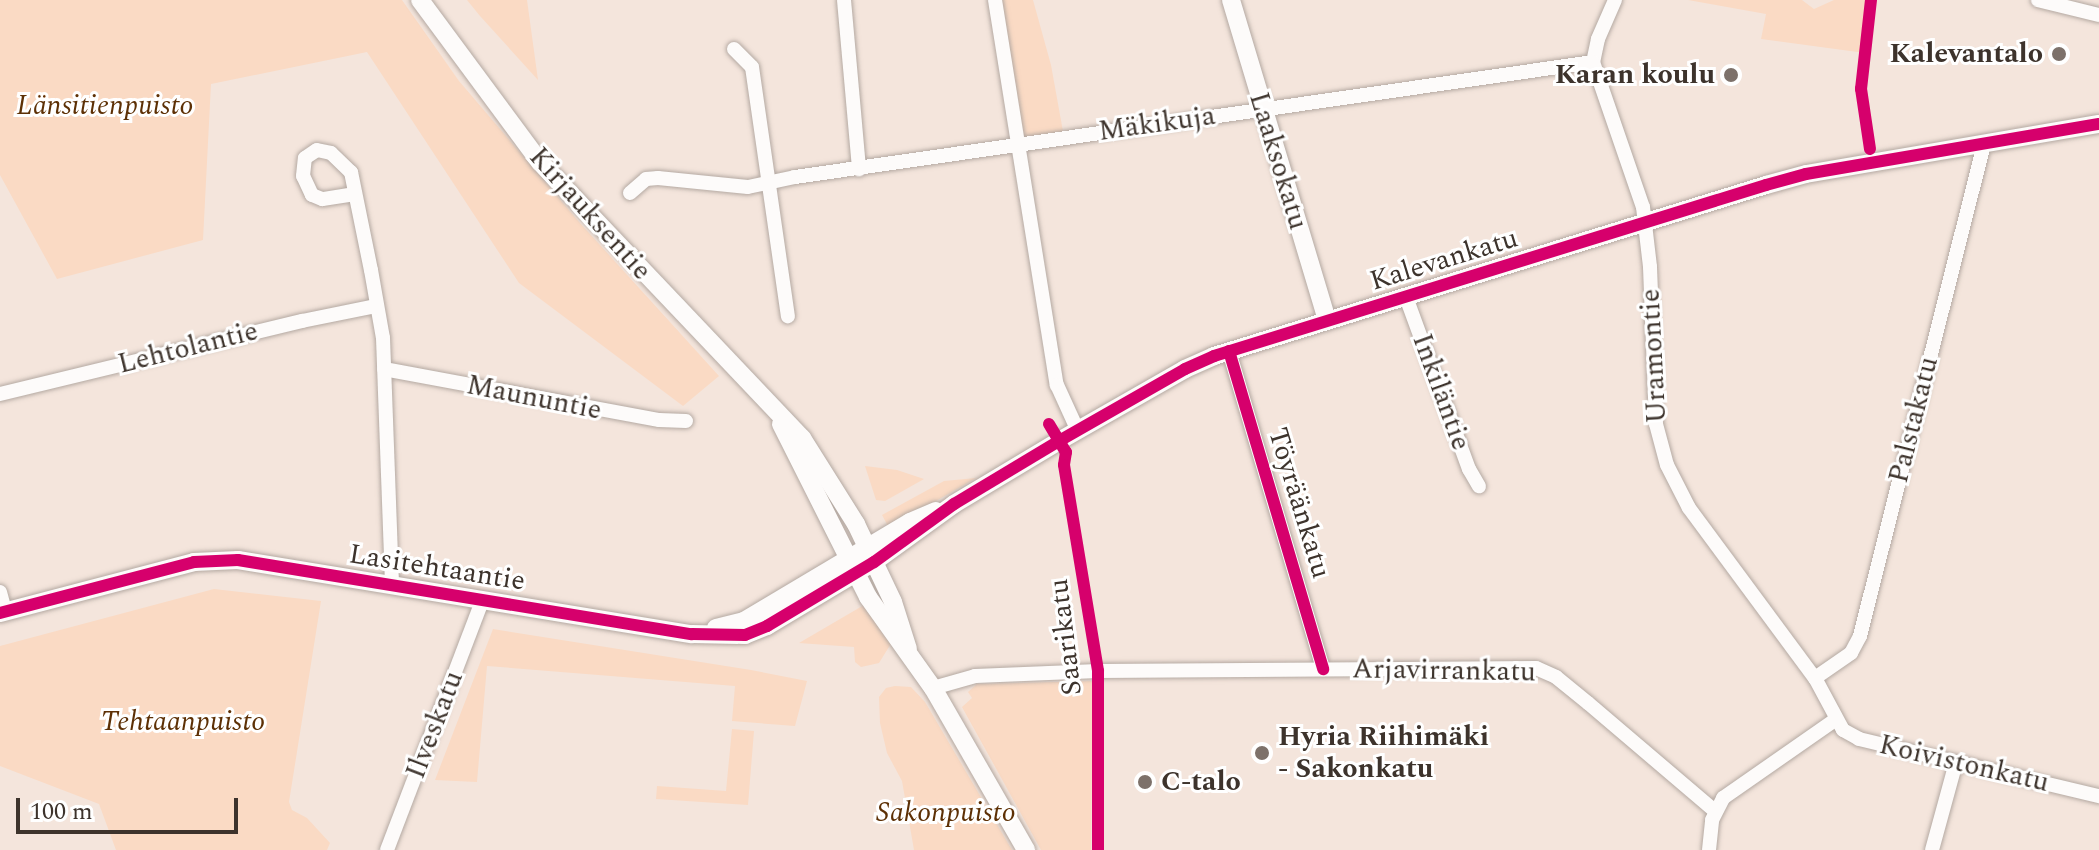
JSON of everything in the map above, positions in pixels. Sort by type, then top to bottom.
[{"type":"street","name":"Kirjauksentie","points":[[420,0],[540,162],[802,438],[819,462],[870,555],[893,602],[908,649]]},
{"type":"street","points":[[844,0],[859,169]]},
{"type":"street","points":[[995,0],[1057,385],[1078,431]]},
{"type":"street","name":"Laaksokatu","points":[[1231,0],[1327,321]]},
{"type":"street","points":[[1593,62],[1598,39],[1615,0]]},
{"type":"street","points":[[2038,0],[2099,15]]},
{"type":"street","points":[[734,49],[752,67],[788,316]]},
{"type":"street","name":"Mäkikuja","points":[[630,193],[646,179],[748,187],[795,177],[1593,62]]},
{"type":"street","name":"Uramontie","points":[[1593,62],[1643,207],[1653,404],[1667,465],[1703,531],[1815,678],[1835,720]]},
{"type":"street","name":"Kalevankatu","points":[[870,555],[1185,369],[1229,351],[1806,174],[2099,124]]},
{"type":"street","name":"Palstakatu","points":[[1815,678],[1851,653],[1860,636],[1984,144]]},
{"type":"street","points":[[355,194],[376,306],[384,369],[392,584]]},
{"type":"street","name":"Inkiläntie","points":[[1406,297],[1463,453],[1479,486]]},
{"type":"street","name":"Lehtolantie","points":[[0,394],[376,306]]},
{"type":"street","name":"Töyräänkatu","points":[[1229,351],[1323,669]]},
{"type":"street","name":"Maununtie","points":[[384,369],[644,418],[686,421]]},
{"type":"street","name":"Kirjauksentie","points":[[776,414],[875,609],[908,649]]},
{"type":"street","name":"Lasitehtaantie","points":[[3,612],[194,562],[238,560],[692,634],[744,621],[870,555]]},
{"type":"street","points":[[0,592],[3,612]]},
{"type":"street","name":"Ilveskatu","points":[[387,850],[483,599]]},
{"type":"street","points":[[908,649],[1026,850]]},
{"type":"street","name":"Arjavirrankatu","points":[[933,688],[957,679],[990,675],[1518,667],[1545,671],[1715,811]]},
{"type":"street","points":[[1709,850],[1715,811],[1733,791],[1835,720]]},
{"type":"street","name":"Koivistonkatu","points":[[1835,720],[1859,739],[2099,796]]},
{"type":"street","points":[[1932,850],[1956,762]]},
{"type":"green space","name":"Länsitienpuisto","points":[[0,0],[402,0],[459,81],[580,223],[719,376],[683,406],[519,283],[367,52],[211,84],[203,240],[57,279],[0,175]]},
{"type":"green space","points":[[467,0],[527,0],[538,80],[480,16]]},
{"type":"green space","points":[[995,0],[1033,0],[1051,65],[1064,137],[1020,146]]},
{"type":"green space","points":[[1688,0],[1802,0],[1814,9],[1834,0],[1871,0],[1865,53],[1761,39],[1766,14]]},
{"type":"green space","points":[[865,466],[897,470],[924,479],[885,501],[876,500]]},
{"type":"green space","points":[[976,478],[889,528],[882,515],[944,481]]},
{"type":"green space","name":"Tehtaanpuisto","points":[[214,589],[321,601],[289,802],[292,810],[307,818],[330,843],[327,850],[116,850],[99,804],[0,766],[0,646]]},
{"type":"green space","points":[[864,605],[892,642],[879,663],[861,667],[855,662],[854,647],[799,643]]},
{"type":"green space","points":[[493,629],[807,681],[795,726],[732,721],[735,686],[487,666],[477,782],[435,780]]},
{"type":"green space","points":[[1093,681],[1091,850],[1041,850],[962,707],[972,698],[968,692],[977,684]]},
{"type":"green space","name":"Sakonpuisto","points":[[911,687],[925,702],[1012,850],[914,850],[902,781],[887,753],[880,723],[879,697],[886,688]]},
{"type":"green space","points":[[732,729],[754,731],[748,805],[656,799],[657,786],[726,791]]},
{"type":"cycle path","points":[[1870,149],[1861,89],[1871,0]]},
{"type":"cycle path","points":[[0,613],[194,562],[238,560],[692,634],[745,635],[767,626],[874,562],[954,504],[1059,441],[1185,369],[1214,356],[1806,174],[2099,124]]},
{"type":"cycle path","points":[[1229,351],[1323,669]]},
{"type":"cycle path","name":"Saarikatu","points":[[1049,424],[1066,452],[1064,465],[1098,671],[1098,850]]},
{"type":"place","name":"Kalevantalo","points":[[2059,54]]},
{"type":"place","name":"Karan koulu","points":[[1731,75]]},
{"type":"place","name":"Hyria Riihimäki - Sakonkatu","points":[[1262,753]]},
{"type":"place","name":"C-talo","points":[[1145,782]]}]
